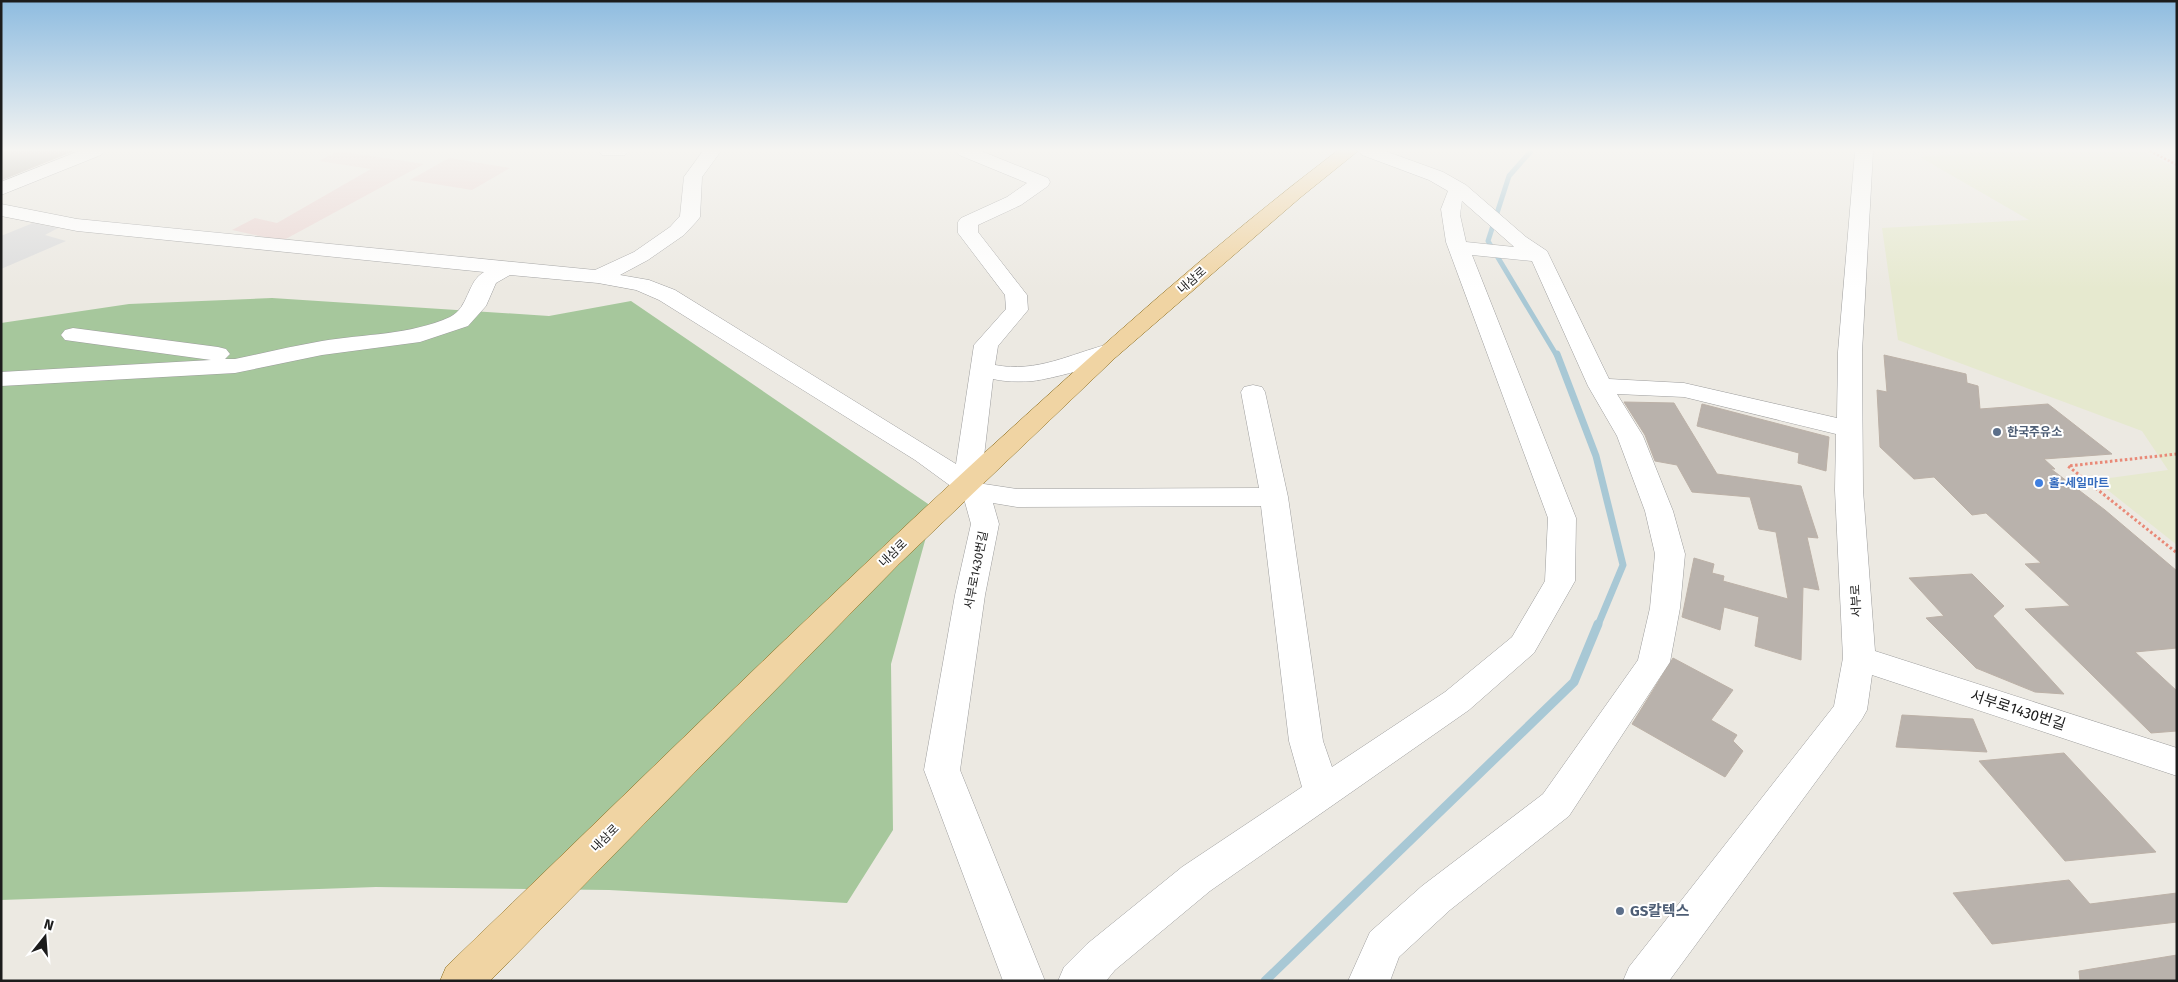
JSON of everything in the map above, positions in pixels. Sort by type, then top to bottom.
[{"type":"main road","name":"내삼로","points":[[461,981],[889,557],[972,488],[1109,351],[1290,197]]},
{"type":"street","points":[[598,277],[641,256],[677,232],[690,217],[692,197]]},
{"type":"street","points":[[972,488],[986,345],[1017,310],[1016,295],[968,232],[968,222],[1020,197]]},
{"type":"street","name":"서부로","points":[[1644,981],[1850,710],[1859,658],[1849,490],[1850,352],[1862,197]]},
{"type":"street","points":[[1079,981],[1101,957],[1196,879],[1457,701],[1523,645],[1560,581],[1562,518],[1458,248],[1450,218],[1451,200],[1468,198],[1529,250],[1600,386],[1630,436],[1659,511],[1670,554],[1665,608],[1654,662],[1556,805],[1436,898],[1384,945],[1369,981]]},
{"type":"street","points":[[1,210],[77,225],[598,277],[640,285],[667,295],[924,454],[972,488],[1017,498],[1274,497]]},
{"type":"street","points":[[1458,248],[1529,250]]},
{"type":"street","points":[[73,335],[212,355],[357,333],[410,328],[437,320],[456,304],[465,278],[495,267]]},
{"type":"street","points":[[1,379],[235,366],[322,348],[420,334],[460,321],[475,306],[487,279],[495,267]]},
{"type":"street","points":[[983,370],[1006,375],[1025,375],[1064,367],[1109,351]]},
{"type":"street","points":[[1600,386],[1684,390],[1850,429]]},
{"type":"street","points":[[1253,392],[1274,497],[1306,741],[1322,792]]},
{"type":"street","name":"서부로1430번길","points":[[972,488],[985,524],[970,595],[942,770],[1024,981]]},
{"type":"street","name":"서부로1430번길","points":[[1859,658],[2177,762]]},
{"type":"path","points":[[2177,454],[2068,466],[2177,553]]},
{"type":"shaded area","points":[[323,197],[363,197],[282,241],[232,230],[255,218],[277,223]]},
{"type":"shaded area","points":[[33,223],[58,228],[45,235],[66,241],[1,269],[1,236]]},
{"type":"green space","points":[[1989,197],[2177,197],[2177,545],[2095,480],[2168,470],[2142,431],[1898,340],[1882,228],[2029,220]]},
{"type":"green space","points":[[272,298],[549,316],[631,301],[934,508],[891,664],[893,830],[847,903],[609,890],[376,887],[1,900],[1,323],[129,304]]},
{"type":"building","points":[[1884,355],[1966,374],[1967,383],[1978,386],[1980,409],[2048,404],[2112,454],[2044,459],[2055,469],[2051,469],[2105,510],[2177,571],[2177,648],[2135,652],[2177,691],[2177,731],[2151,733],[2025,609],[2070,606],[2025,564],[2041,563],[1986,513],[1972,515],[1934,477],[1914,479],[1880,447],[1877,390],[1887,392]]},
{"type":"building","points":[[1624,402],[1674,403],[1717,474],[1801,486],[1818,538],[1807,537],[1819,590],[1803,587],[1801,660],[1755,646],[1759,617],[1724,607],[1720,630],[1682,617],[1694,558],[1714,564],[1712,573],[1724,576],[1723,581],[1788,599],[1776,532],[1759,529],[1750,497],[1692,492],[1677,465],[1655,461],[1645,435]]},
{"type":"building","points":[[1702,404],[1829,437],[1826,471],[1798,463],[1799,453],[1697,426]]},
{"type":"building","points":[[1972,574],[2004,606],[1993,616],[2064,694],[2035,692],[1976,668],[1926,618],[1944,616],[1909,578]]},
{"type":"building","points":[[1673,658],[1733,690],[1711,720],[1737,735],[1733,741],[1743,751],[1725,777],[1632,724]]},
{"type":"building","points":[[1902,715],[1973,719],[1987,752],[1896,747]]},
{"type":"building","points":[[2064,753],[2156,852],[2065,861],[1979,761]]},
{"type":"building","points":[[2069,880],[2090,904],[2177,893],[2177,922],[1992,944],[1953,893]]},
{"type":"building","points":[[2177,955],[2177,981],[2080,981],[2079,971]]},
{"type":"waterway","points":[[1502,197],[1488,241],[1557,356]]},
{"type":"waterway","points":[[1557,354],[1596,456],[1623,565],[1598,625]]},
{"type":"waterway","points":[[1265,981],[1574,682],[1598,624]]},
{"type":"place","name":"한국주유소","points":[[1997,432]]},
{"type":"place","name":"홀-세일마트","points":[[2039,483]]},
{"type":"place","name":"GS칼텍스","points":[[1620,911]]}]
